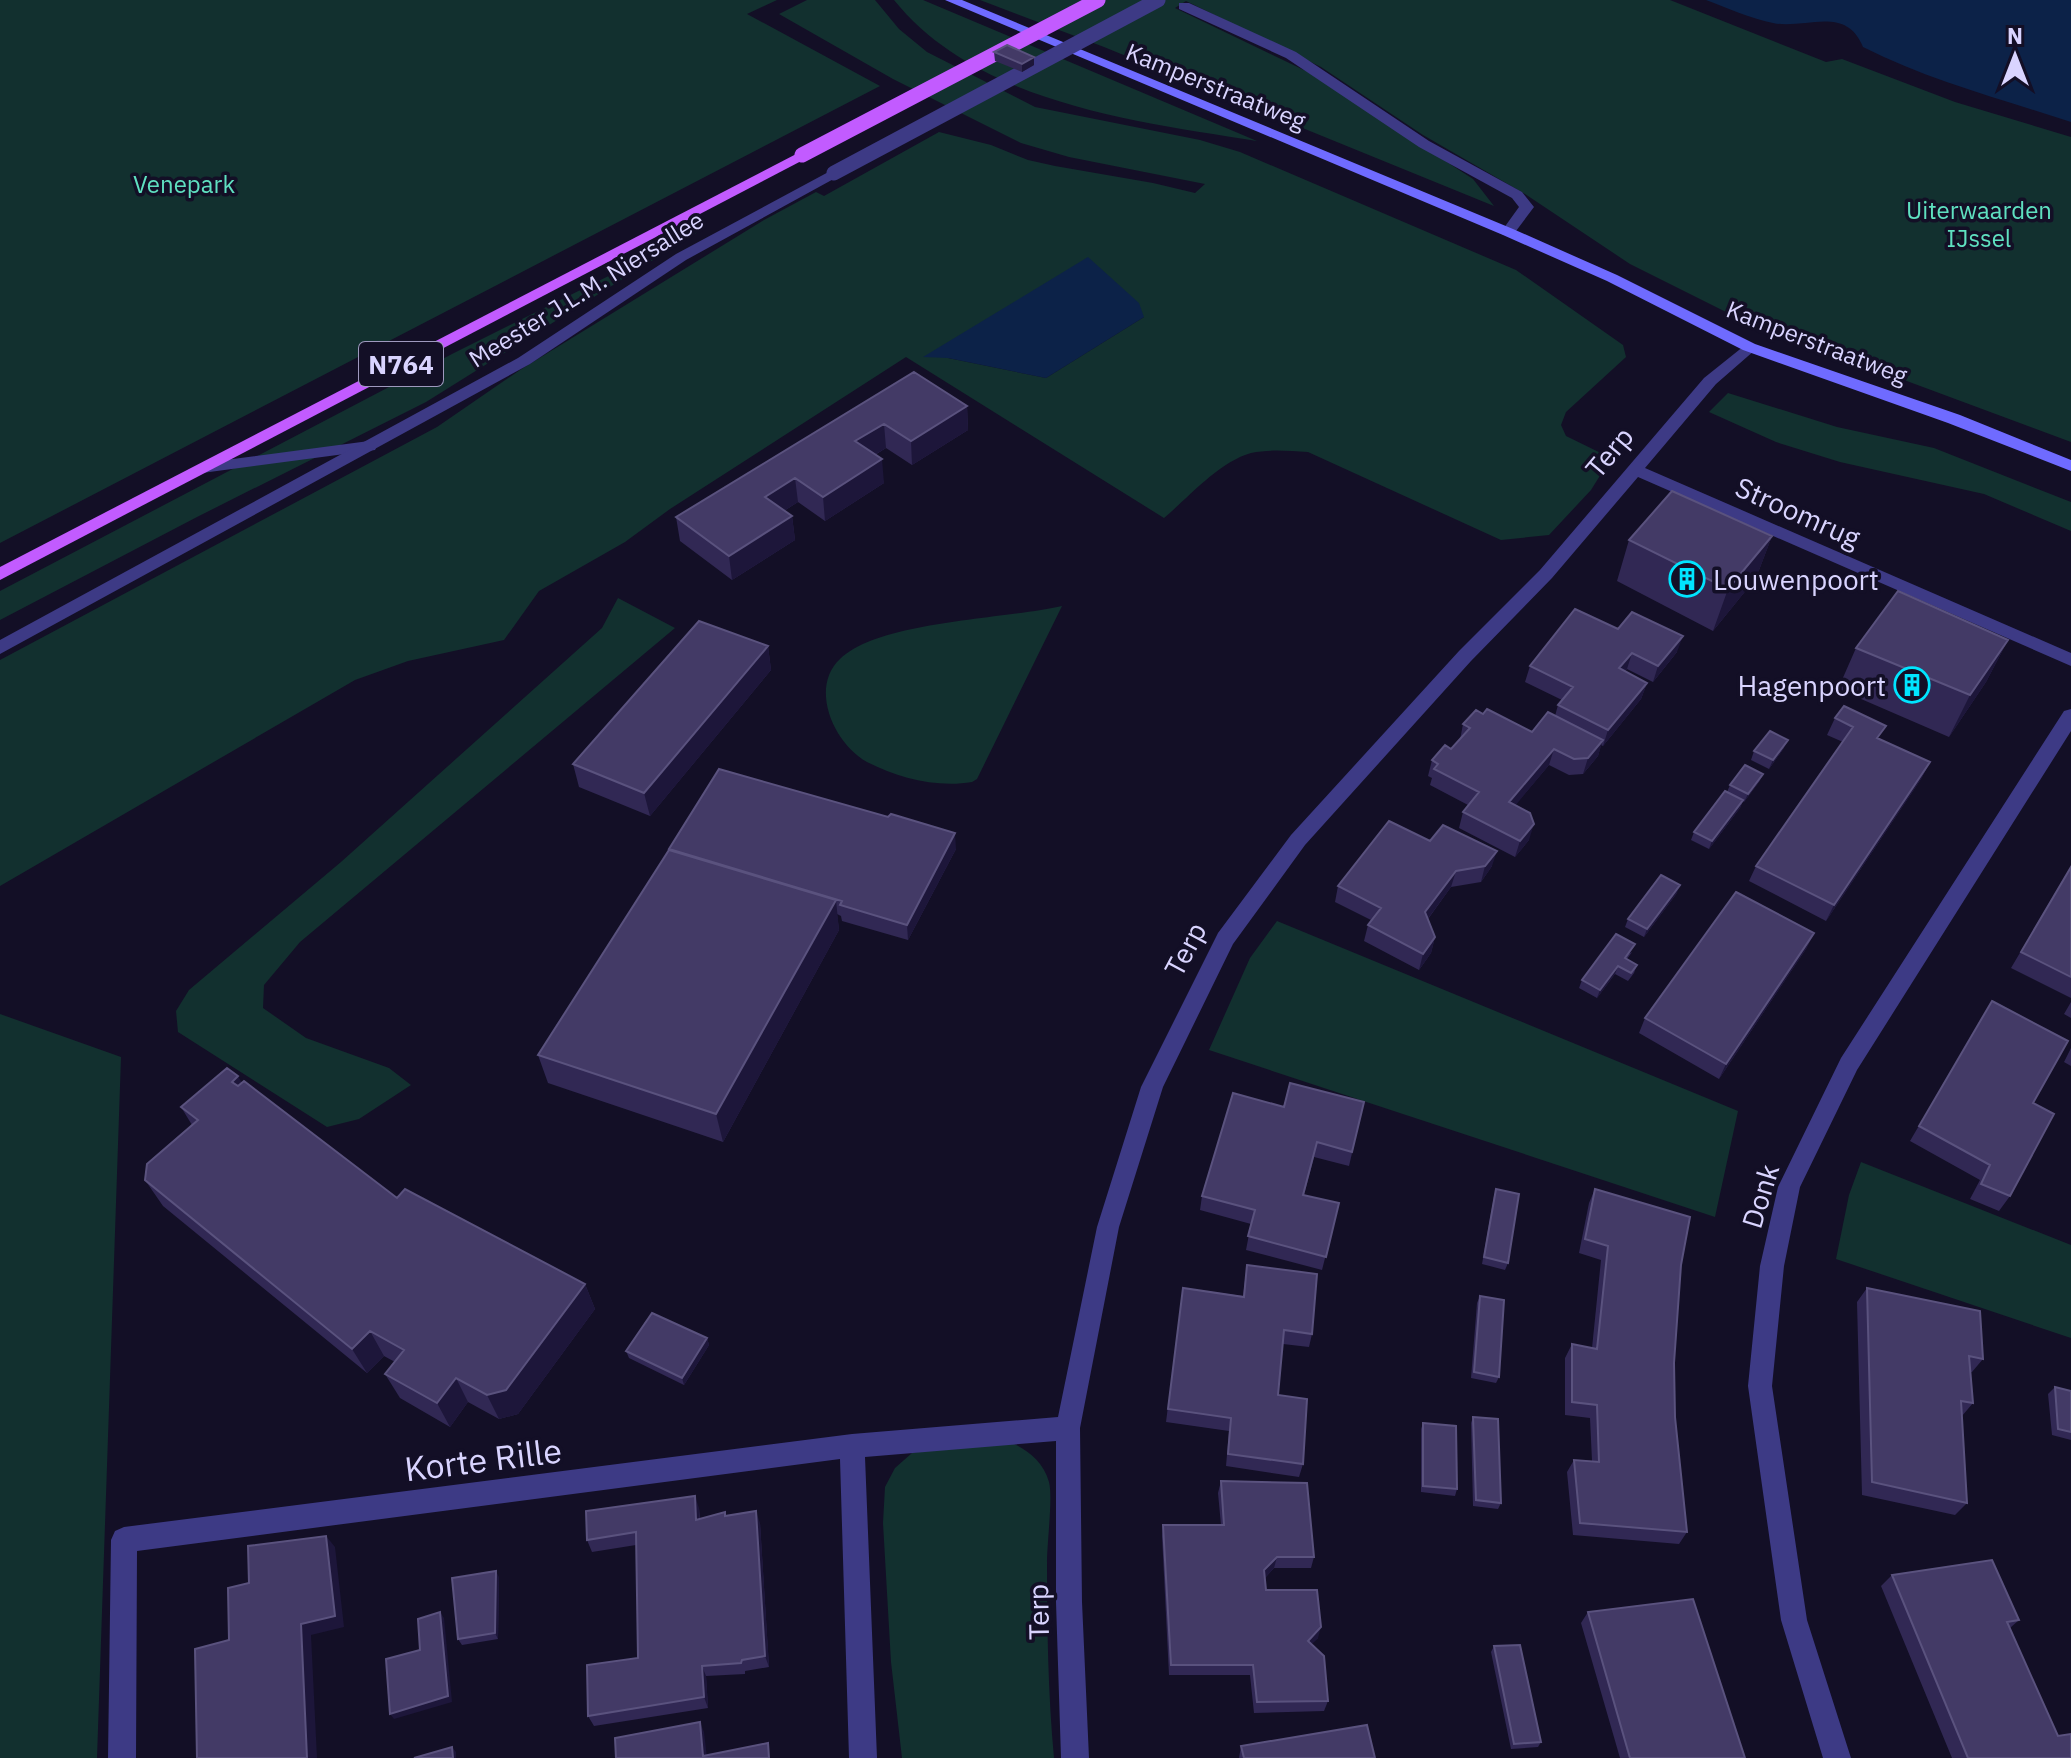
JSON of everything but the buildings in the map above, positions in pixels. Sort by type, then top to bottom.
[{"type":"main road","name":"Kamperstraatweg","points":[[951,0],[1508,232],[1612,278],[1749,347],[1954,419],[2071,466]]},
{"type":"main road","name":"Meester J.L.M. Niersallee","points":[[0,574],[1098,0]]},
{"type":"street","name":"Meester J.L.M. Niersallee","points":[[0,648],[524,361],[681,257],[1158,0]]},
{"type":"street","name":"Kamperstraatweg","points":[[1184,6],[1291,55],[1424,144],[1517,195],[1527,207],[1508,232]]},
{"type":"street","name":"Terp","points":[[1075,1758],[1069,1602],[1068,1428],[1108,1227],[1152,1087],[1225,939],[1298,840],[1465,656],[1546,574],[1710,381],[1749,347]]},
{"type":"street","points":[[202,468],[369,446]]},
{"type":"street","name":"Stroomrug","points":[[1636,470],[2071,660]]},
{"type":"street","name":"Donk","points":[[1837,1758],[1794,1620],[1760,1386],[1772,1266],[1789,1187],[1849,1064],[2071,716]]},
{"type":"street","name":"Korte Rille","points":[[122,1758],[124,1540],[852,1446],[1068,1428]]},
{"type":"street","points":[[852,1446],[863,1758]]},
{"type":"green space","name":"Venepark","points":[[0,0],[777,0],[747,14],[880,86],[0,543]]},
{"type":"green space","points":[[807,0],[875,0],[899,29],[927,52],[1035,107],[1200,140],[1240,152],[1516,270],[1623,345],[1626,357],[1566,412],[1561,425],[1566,436],[1611,458],[1591,490],[1549,535],[1501,540],[1308,452],[1286,451],[1251,453],[1227,464],[1164,518],[906,357],[670,509],[625,542],[539,591],[504,640],[408,661],[355,680],[0,886],[0,660],[437,427],[520,370],[764,220],[816,192],[824,196],[939,132],[1055,166],[1195,193],[1205,184],[1069,157],[1021,143],[893,79],[779,14]],"holes":[[[1144,317],[1046,378],[948,358]]]},
{"type":"green space","points":[[894,0],[923,0],[1257,141],[1110,115],[1013,85],[968,63],[928,35]]},
{"type":"green space","name":"Uiterwaarden IJssel","points":[[980,0],[1670,0],[1826,62],[1842,59],[1955,102],[2071,137],[2071,442],[1896,377],[1817,352],[1736,317],[1630,264],[1525,194],[1423,135],[1321,67],[1186,1],[1175,8],[1308,72],[1473,179],[1494,206],[1104,47]]},
{"type":"green space","points":[[701,230],[426,402],[0,620],[0,591],[452,354]]},
{"type":"green space","points":[[1728,393],[1837,427],[1934,448],[2071,502],[2071,531],[1984,494],[1840,462],[1776,442],[1709,412]]},
{"type":"green space","points":[[618,598],[675,628],[300,942],[264,985],[263,1008],[306,1038],[389,1068],[411,1085],[359,1119],[327,1127],[178,1032],[176,1011],[189,990],[341,862],[602,628]]},
{"type":"green space","points":[[1062,606],[977,779],[972,782],[932,783],[892,773],[855,754],[836,729],[826,700],[826,685],[840,659],[858,646],[913,629]]},
{"type":"green space","points":[[1277,921],[1738,1111],[1715,1217],[1209,1050],[1250,958]]},
{"type":"green space","points":[[0,1014],[121,1057],[97,1758],[0,1758]]},
{"type":"green space","points":[[1861,1162],[2071,1245],[2071,1338],[1836,1259],[1849,1195]]},
{"type":"green space","points":[[1001,1438],[1031,1454],[1042,1466],[1049,1482],[1048,1635],[1054,1758],[902,1758],[891,1662],[883,1523],[885,1487],[895,1468],[912,1453]]},
{"type":"water","points":[[1706,0],[2071,0],[2071,122],[1888,59],[1863,47],[1856,34],[1835,22],[1773,23]]},
{"type":"water","points":[[1088,257],[1139,303],[1144,317],[1046,378],[948,358],[923,357]]},
{"type":"place","name":"Louwenpoort","points":[[1687,579]]},
{"type":"place","name":"Hagenpoort","points":[[1912,685]]}]
